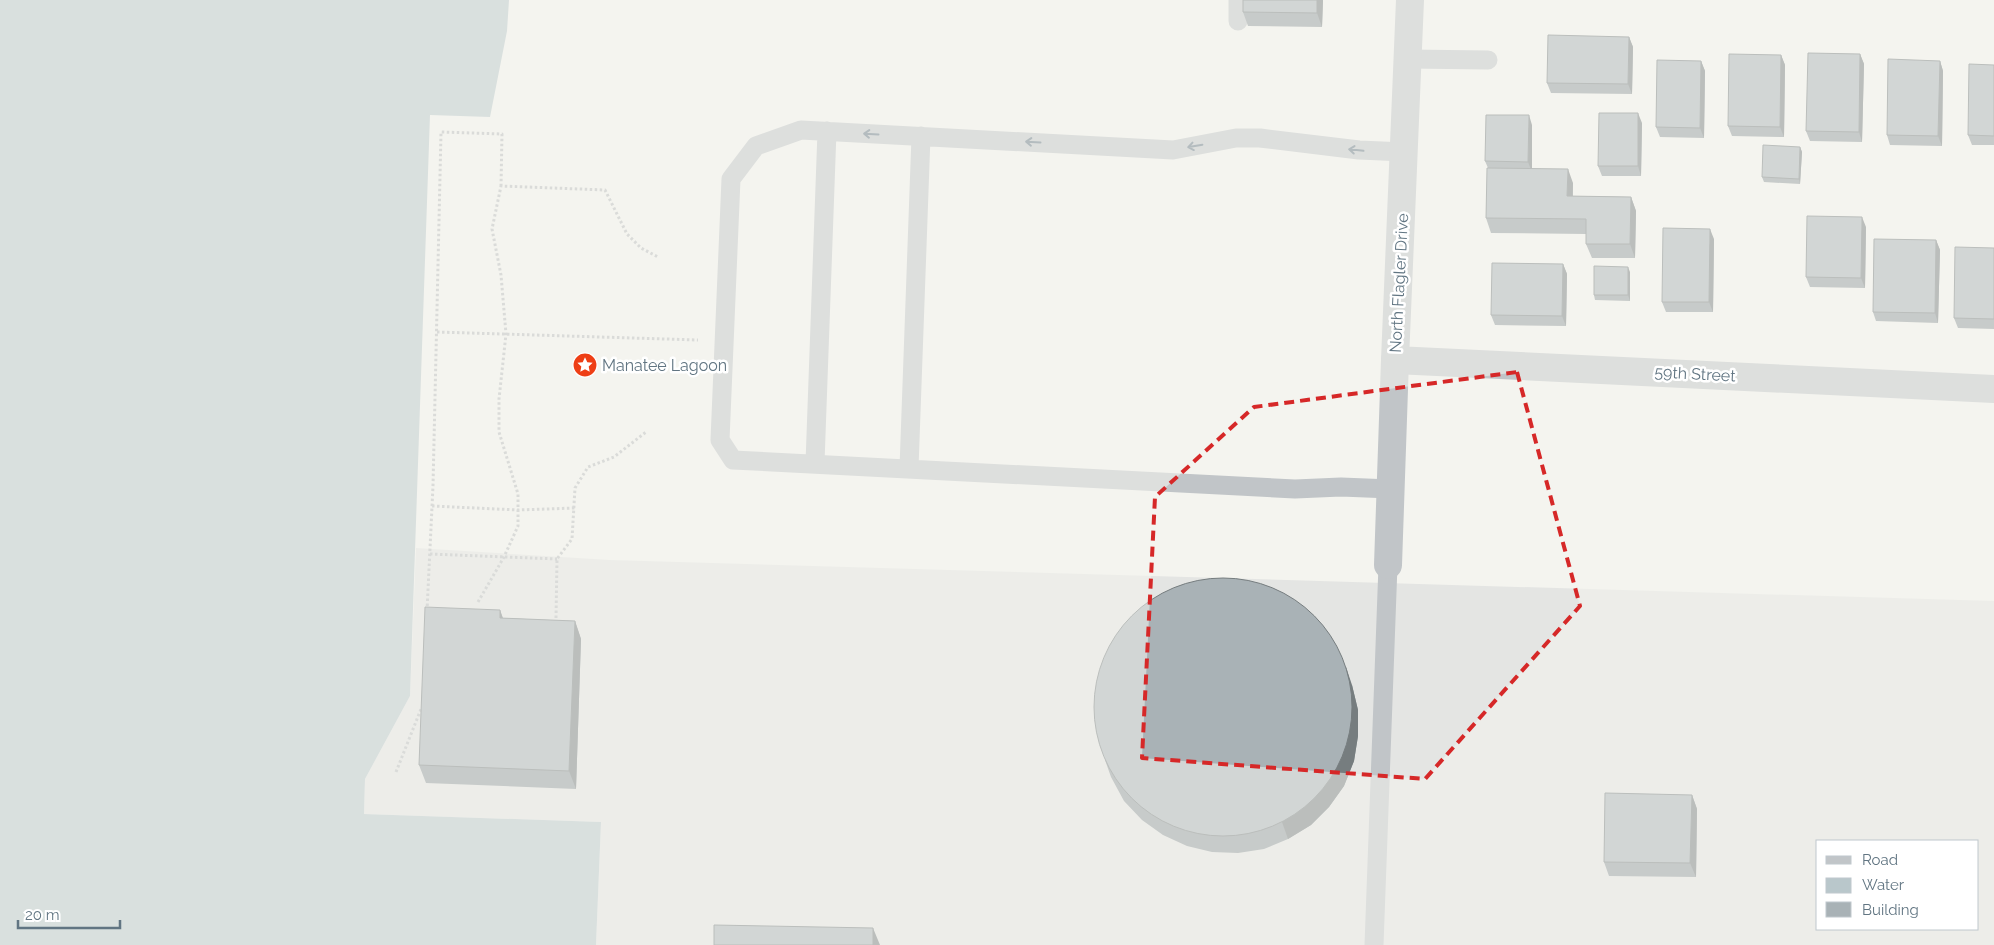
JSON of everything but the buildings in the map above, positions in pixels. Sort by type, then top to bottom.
[{"type":"street","name":"North Flagler Drive","points":[[1388,565],[1410,0]]},
{"type":"street","name":"59th Street","points":[[1395,360],[1994,389]]},
{"type":"lane","points":[[1238,0],[1238,21]]},
{"type":"lane","points":[[1408,59],[1488,60]]},
{"type":"lane","points":[[1391,489],[1340,487],[1295,489],[733,460],[720,440],[724,340],[731,179],[756,146],[801,130],[1173,150],[1236,138],[1260,138],[1359,150],[1405,152]]},
{"type":"lane","points":[[814,463],[827,131]]},
{"type":"lane","points":[[909,468],[921,136]]},
{"type":"lane","points":[[1374,945],[1388,565]]},
{"type":"path","points":[[427,613],[432,506],[442,132],[502,134],[500,186],[492,229],[500,275],[506,334],[499,399],[499,432],[518,494],[518,526],[504,557],[478,602]]},
{"type":"path","points":[[500,186],[604,190],[627,234],[641,248],[658,257]]},
{"type":"path","points":[[437,332],[724,340]]},
{"type":"path","points":[[556,618],[556,559],[572,539],[575,488],[588,467],[614,457],[646,432]]},
{"type":"path","points":[[432,506],[518,510],[575,508]]},
{"type":"path","points":[[430,554],[556,559]]},
{"type":"path","points":[[396,772],[421,712],[422,702]]},
{"type":"highlighted area","points":[[1517,372],[1580,606],[1425,779],[1142,758],[1155,497],[1254,407]]},
{"type":"shaded area","points":[[416,548],[610,560],[1994,601],[1994,945],[596,945],[601,822],[364,814],[365,779],[410,696]]},
{"type":"water","points":[[0,0],[509,0],[507,31],[490,117],[430,115],[410,696],[365,779],[364,814],[601,822],[596,945],[0,945]]},
{"type":"place","name":"Manatee Lagoon","points":[[585,365]]}]
